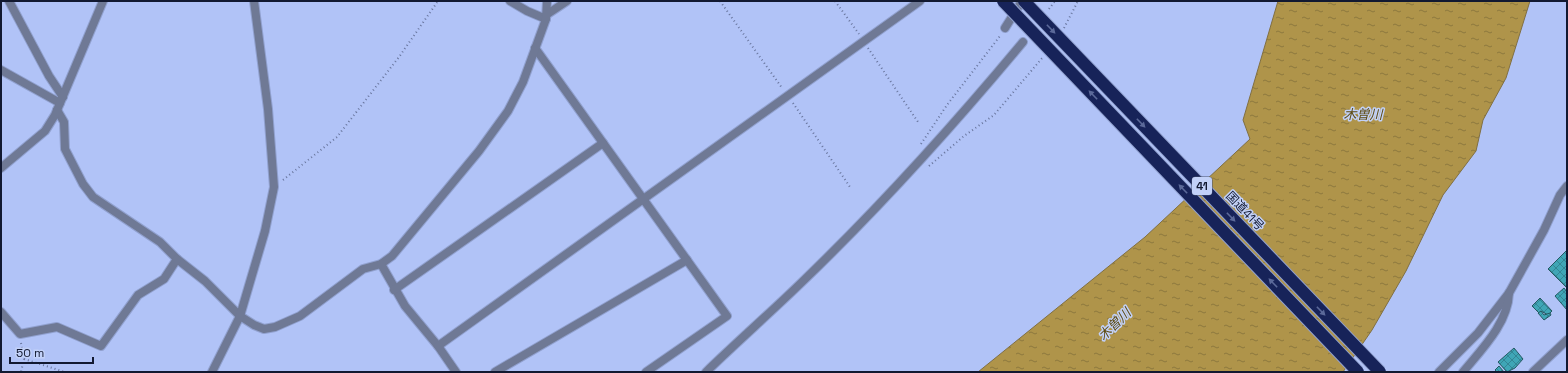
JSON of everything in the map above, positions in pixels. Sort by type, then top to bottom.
[{"type":"highway","name":"41","points":[[1003,1],[1358,372]]},
{"type":"highway","name":"国道41号","points":[[1023,1],[1380,372]]},
{"type":"street","points":[[9,1],[48,76],[60,103],[64,122],[65,149],[83,184],[93,197],[160,242],[176,259],[205,281],[240,316],[254,325],[264,329],[275,327],[300,316],[363,269],[381,264],[392,256],[479,151],[508,111],[523,82],[546,17],[547,1]]},
{"type":"street","points":[[1,168],[45,131],[60,103],[103,1]]},
{"type":"street","points":[[212,372],[240,316],[265,231],[274,187],[268,109],[254,1]]},
{"type":"street","points":[[510,1],[527,11],[546,17]]},
{"type":"street","points":[[546,17],[567,1]]},
{"type":"street","points":[[438,346],[865,42],[920,1]]},
{"type":"street","points":[[1006,28],[1023,1]]},
{"type":"street","points":[[706,372],[802,282],[898,184],[961,116],[1023,42]]},
{"type":"street","points":[[535,48],[727,316],[646,372]]},
{"type":"street","points":[[1,70],[60,103]]},
{"type":"street","points":[[394,290],[603,143]]},
{"type":"street","points":[[1440,372],[1478,333],[1509,293],[1544,230],[1560,195],[1567,186]]},
{"type":"street","points":[[1,312],[20,334],[57,327],[101,346],[138,295],[164,279],[176,259]]},
{"type":"street","points":[[495,372],[687,260]]},
{"type":"street","points":[[381,264],[394,290],[405,306],[438,346],[456,372]]},
{"type":"street","points":[[1463,372],[1503,318],[1508,305],[1509,293]]},
{"type":"street","points":[[1533,372],[1567,340]]},
{"type":"path","points":[[274,187],[337,137],[399,57],[438,1]]},
{"type":"path","points":[[720,1],[788,96],[850,188]]},
{"type":"path","points":[[835,1],[865,42],[918,122]]},
{"type":"path","points":[[1050,9],[1055,1]]},
{"type":"path","points":[[1061,31],[1078,1]]},
{"type":"path","points":[[917,150],[947,105],[1006,28]]},
{"type":"path","points":[[928,166],[964,136],[994,115],[1045,54]]},
{"type":"path","points":[[20,334],[24,358],[21,372]]},
{"type":"path","points":[[24,358],[65,372]]},
{"type":"water","name":"木曽川","points":[[1278,1],[1530,1],[1506,78],[1483,120],[1476,151],[1443,195],[1406,271],[1372,330],[1343,372],[978,372],[1145,237],[1250,139],[1243,120]]},
{"type":"building","points":[[1566,251],[1567,253],[1567,288],[1548,269]]},
{"type":"building","points":[[1564,288],[1567,292],[1567,310],[1555,296]]},
{"type":"building","points":[[1540,298],[1552,311],[1548,315],[1541,311],[1539,313],[1532,306]]},
{"type":"building","points":[[1541,311],[1544,315],[1550,313],[1551,315],[1544,320],[1538,313]]},
{"type":"building","points":[[1514,348],[1523,359],[1515,368],[1507,372],[1498,362]]},
{"type":"building","points":[[1499,366],[1504,372],[1497,372],[1495,370]]}]
